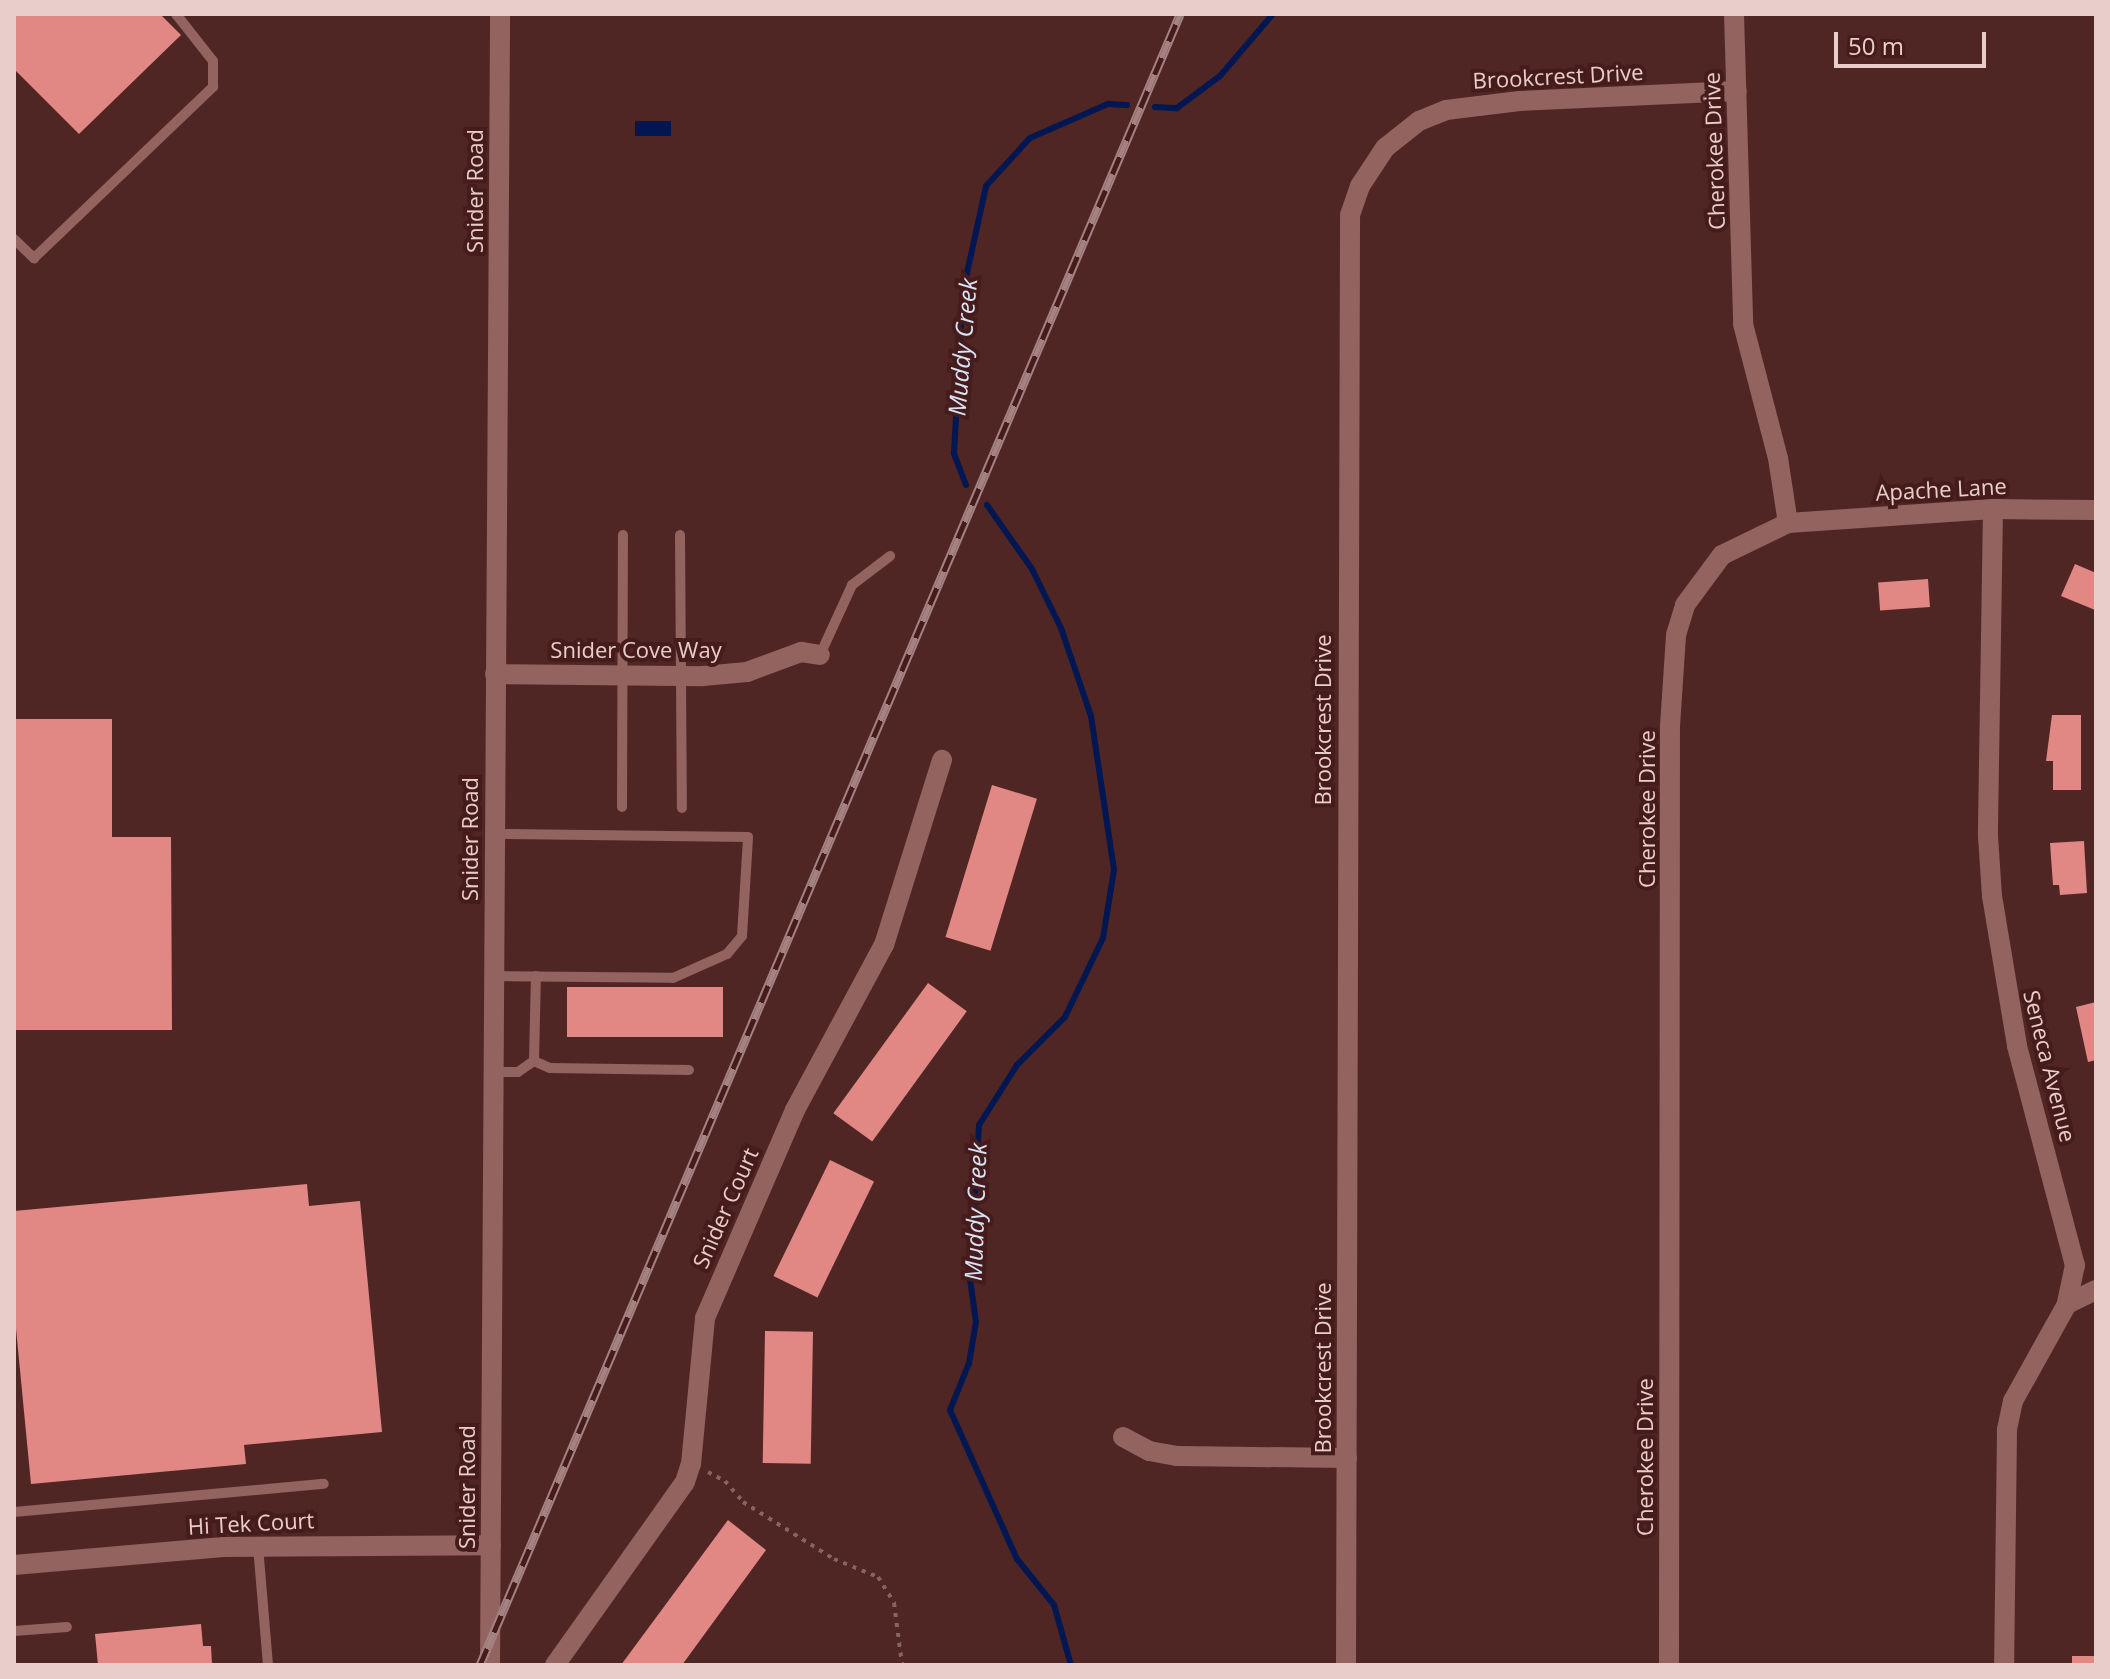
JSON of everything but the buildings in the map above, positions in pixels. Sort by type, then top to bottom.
[{"type":"street","name":"Snider Road","points":[[490,1665],[500,14]]},
{"type":"street","name":"Cherokee Drive","points":[[1669,1665],[1671,681],[1681,620],[1701,578],[1735,546],[1788,523],[1778,458],[1743,324],[1734,14]]},
{"type":"street","name":"Brookcrest Drive","points":[[1346,1665],[1350,215],[1360,186],[1385,148],[1419,121],[1446,110],[1519,101],[1737,91]]},
{"type":"street","name":"Apache Lane","points":[[1788,523],[1993,509],[2096,510]]},
{"type":"street","name":"Seneca Avenue","points":[[1993,509],[1988,821],[1992,896],[2017,1046],[2075,1265],[2067,1304],[2013,1401],[2007,1430],[2004,1665]]},
{"type":"street","name":"Snider Cove Way","points":[[495,674],[733,674],[789,654],[820,655]]},
{"type":"street","name":"Snider Court","points":[[555,1665],[685,1482],[691,1464],[705,1318],[795,1110],[884,945],[942,760]]},
{"type":"street","points":[[2067,1304],[2096,1290]]},
{"type":"street","points":[[1123,1437],[1149,1451],[1178,1456],[1347,1458]]},
{"type":"street","name":"Hi Tek Court","points":[[14,1565],[258,1546],[491,1545]]},
{"type":"lane","points":[[14,239],[34,258],[213,87],[213,61],[176,14]]},
{"type":"lane","points":[[622,807],[623,535]]},
{"type":"lane","points":[[680,535],[682,808]]},
{"type":"lane","points":[[820,655],[852,585],[890,556]]},
{"type":"lane","points":[[494,834],[748,837],[742,936],[727,954],[673,978],[494,976]]},
{"type":"lane","points":[[534,1061],[536,976]]},
{"type":"lane","points":[[493,1072],[518,1072],[534,1061]]},
{"type":"lane","points":[[534,1061],[550,1068],[689,1070]]},
{"type":"lane","points":[[14,1512],[324,1484]]},
{"type":"lane","points":[[258,1546],[268,1665]]},
{"type":"lane","points":[[14,1631],[67,1627]]},
{"type":"path","points":[[691,1464],[725,1481],[743,1502],[834,1559],[878,1577],[894,1603],[902,1665]]},
{"type":"shaded area","points":[[635,121],[671,121],[671,136],[635,136]]},
{"type":"waterway","name":"Muddy Creek","points":[[1155,107],[1177,108],[1220,76],[1273,14]]},
{"type":"waterway","name":"Muddy Creek","points":[[966,485],[954,453],[963,291],[986,186],[1030,138],[1108,104],[1127,105]]},
{"type":"waterway","name":"Muddy Creek","points":[[987,505],[1032,569],[1061,628],[1091,716],[1114,870],[1103,938],[1065,1017],[1017,1065],[979,1125],[970,1279],[976,1322],[969,1363],[950,1410],[1017,1559],[1054,1605],[1071,1665]]},
{"type":"railway","points":[[480,1665],[1180,14]]}]
